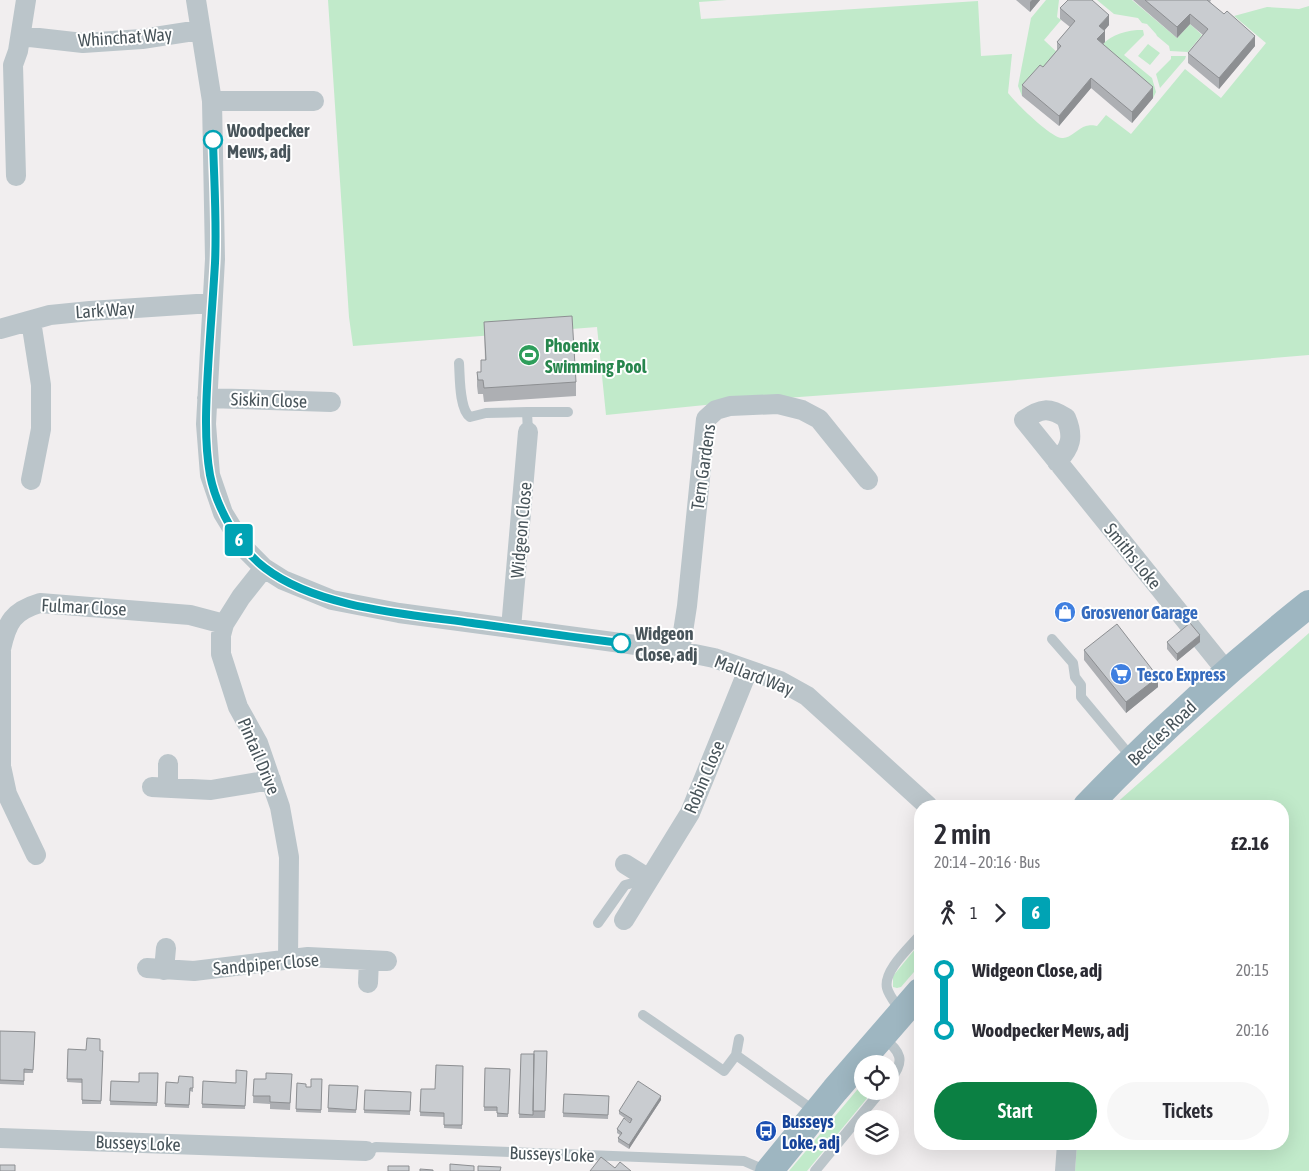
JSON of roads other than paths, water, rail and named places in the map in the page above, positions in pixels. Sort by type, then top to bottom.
[{"type":"highway","name":"Beccles Road","points":[[1093,800],[1133,759],[1258,646],[1309,604]]},
{"type":"highway","points":[[769,1171],[914,999]]},
{"type":"street","points":[[16,176],[6,65],[18,51],[26,0]]},
{"type":"street","name":"Mallard Way","points":[[196,0],[212,101],[215,259],[206,424],[210,475],[223,513],[245,549],[264,568],[283,580],[332,600],[399,613],[680,651],[714,658],[780,681],[807,696],[921,800]]},
{"type":"street","name":"Whinchat Way","points":[[21,36],[83,43],[142,39],[200,30]]},
{"type":"street","points":[[212,101],[314,101]]},
{"type":"street","name":"Lark Way","points":[[0,329],[50,315],[212,303]]},
{"type":"street","points":[[31,321],[41,385],[41,429],[31,480]]},
{"type":"street","name":"Siskin Close","points":[[207,398],[331,402]]},
{"type":"street","name":"Tern Gardens","points":[[680,651],[687,606],[706,420],[716,410],[730,406],[778,404],[802,410],[819,420],[868,480]]},
{"type":"street","name":"Widgeon Close","points":[[512,628],[528,432]]},
{"type":"street","name":"Smiths Loke","points":[[1058,462],[1228,673]]},
{"type":"street","name":"Pintail Drive","points":[[264,568],[241,597],[224,624],[221,635],[220,654],[238,707],[258,744],[280,806],[290,857],[288,959]]},
{"type":"street","name":"Fulmar Close","points":[[36,855],[7,794],[1,766],[1,649],[5,630],[13,618],[25,608],[40,603],[190,615],[224,624]]},
{"type":"street","name":"Robin Close","points":[[624,920],[690,813],[748,670]]},
{"type":"street","points":[[168,764],[160,788],[211,790],[271,780]]},
{"type":"street","points":[[625,864],[649,879]]},
{"type":"street","name":"Sandpiper Close","points":[[166,948],[156,969],[194,971],[308,957],[378,961],[368,983]]},
{"type":"street","name":"Busseys Loke","points":[[0,1138],[366,1152]]},
{"type":"street","points":[[1065,1171],[1067,1150]]},
{"type":"lane","points":[[459,363],[463,406],[470,417],[486,413],[568,412]]},
{"type":"lane","points":[[527,412],[528,432]]},
{"type":"lane","points":[[1052,638],[1073,664],[1075,677],[1081,685],[1081,697],[1133,759]]},
{"type":"lane","points":[[598,923],[625,885],[649,879]]},
{"type":"lane","points":[[902,1013],[888,990],[886,981],[889,972],[914,942]]},
{"type":"lane","points":[[643,1015],[724,1071],[736,1056],[739,1039]]},
{"type":"lane","points":[[882,1036],[898,1051],[900,1058],[899,1067]]},
{"type":"lane","points":[[736,1056],[816,1113]]},
{"type":"lane","points":[[815,1171],[874,1100]]},
{"type":"lane","name":"Busseys Loke","points":[[366,1152],[376,1147],[744,1161],[769,1171]]},
{"type":"place","name":"Woodpecker Mews, adj","points":[[213,140]]},
{"type":"place","name":"Phoenix Swimming Pool","points":[[529,355]]},
{"type":"place","name":"Grosvenor Garage","points":[[1065,612]]},
{"type":"place","name":"Widgeon Close, adj","points":[[621,643]]},
{"type":"place","name":"Tesco Express","points":[[1121,674]]},
{"type":"place","name":"Busseys Loke, adj","points":[[766,1131]]}]
